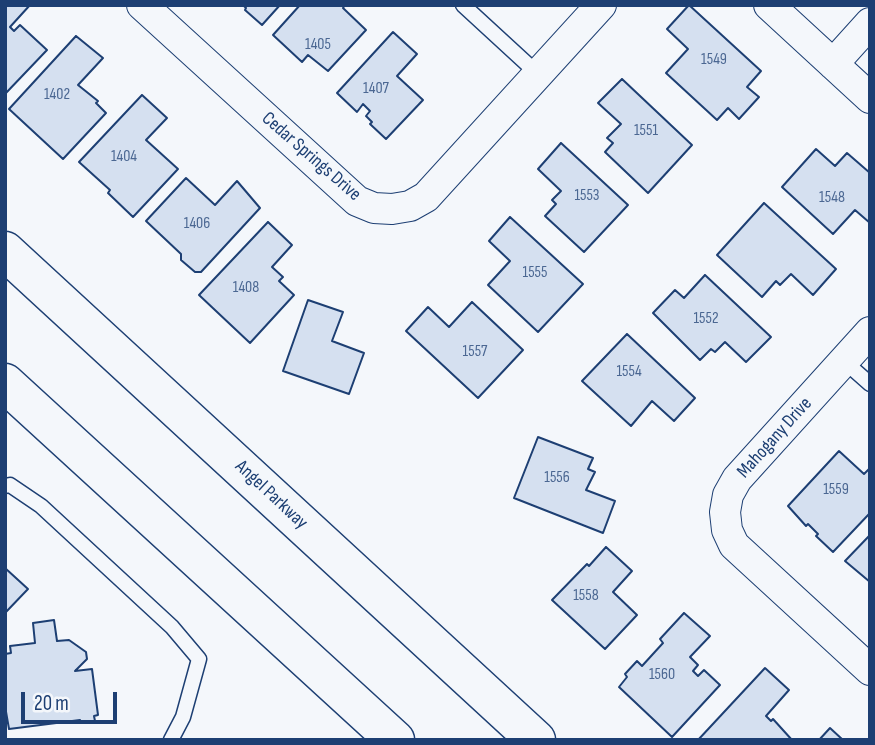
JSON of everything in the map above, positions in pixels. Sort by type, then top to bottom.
[{"type":"main road","name":"Angel Parkway","points":[[5,251],[536,740]]},
{"type":"main road","points":[[5,383],[395,740]]},
{"type":"street","name":"Cedar Springs Drive","points":[[142,5],[356,201],[374,208],[392,209],[410,206],[426,197],[601,5]]},
{"type":"street","points":[[769,5],[870,98]]},
{"type":"street","points":[[833,64],[870,23]]},
{"type":"street","name":"Mahogany Drive","points":[[870,332],[737,479],[728,495],[725,512],[727,530],[734,545],[870,670]]},
{"type":"lane","points":[[463,5],[538,74]]},
{"type":"lane","points":[[844,360],[870,384]]},
{"type":"lane","points":[[5,486],[10,485],[41,506],[172,627],[199,659],[183,717],[171,740]]},
{"type":"building","points":[[5,5],[30,5],[10,27],[14,31],[20,25],[47,50],[5,94]]},
{"type":"building","points":[[243,5],[280,5],[262,25]]},
{"type":"building","points":[[300,5],[345,5],[343,8],[366,30],[328,71],[308,55],[302,62],[273,35]]},
{"type":"building","points":[[689,5],[761,71],[747,87],[759,97],[739,119],[728,108],[717,120],[666,73],[688,49],[667,29]]},
{"type":"building","points":[[393,32],[417,54],[397,76],[423,100],[386,139],[370,124],[372,122],[366,116],[370,111],[363,104],[357,112],[337,93]]},
{"type":"building","points":[[76,36],[103,58],[78,85],[98,101],[96,103],[106,113],[63,159],[9,109]]},
{"type":"building","points":[[622,79],[692,145],[648,193],[605,152],[613,143],[607,138],[621,124],[598,103]]},
{"type":"building","points":[[142,95],[167,118],[146,140],[178,169],[133,217],[108,193],[110,190],[79,162]]},
{"type":"building","points":[[561,143],[628,205],[584,252],[545,216],[556,204],[552,200],[561,191],[538,169]]},
{"type":"building","points":[[816,149],[835,166],[847,153],[870,173],[870,223],[855,210],[833,234],[782,187]]},
{"type":"building","points":[[186,178],[215,205],[237,181],[260,208],[201,272],[195,272],[181,260],[181,254],[146,221]]},
{"type":"building","points":[[764,203],[836,269],[813,295],[791,274],[780,285],[776,281],[762,297],[717,255]]},
{"type":"building","points":[[510,217],[583,284],[538,332],[488,285],[510,261],[489,241]]},
{"type":"building","points":[[268,222],[292,245],[272,267],[283,277],[279,281],[294,295],[250,343],[199,295]]},
{"type":"building","points":[[705,275],[771,337],[746,362],[725,342],[715,352],[711,349],[700,360],[653,313],[675,290],[684,298]]},
{"type":"building","points":[[308,300],[343,312],[332,341],[364,353],[349,394],[283,371]]},
{"type":"building","points":[[472,302],[523,350],[478,398],[406,331],[428,307],[449,327]]},
{"type":"building","points":[[627,334],[695,398],[674,421],[652,401],[631,426],[582,381]]},
{"type":"building","points":[[538,437],[593,458],[588,469],[595,472],[586,490],[615,501],[603,533],[514,498]]},
{"type":"building","points":[[839,451],[864,474],[870,468],[870,513],[833,552],[788,506]]},
{"type":"building","points":[[870,535],[870,582],[845,561]]},
{"type":"building","points":[[606,547],[632,571],[613,592],[637,615],[605,649],[552,600]]},
{"type":"building","points":[[5,568],[28,589],[5,613]]},
{"type":"building","points":[[684,613],[710,636],[690,657],[698,665],[693,671],[698,676],[704,670],[720,685],[672,737],[619,687],[627,677],[625,674],[637,661],[642,666],[663,643],[660,639]]},
{"type":"building","points":[[54,620],[57,641],[69,640],[86,652],[87,659],[75,671],[92,669],[98,715],[94,716],[95,721],[80,723],[80,720],[9,729],[5,706],[5,654],[11,653],[10,646],[35,643],[33,623]]},
{"type":"building","points":[[765,668],[789,690],[766,716],[771,721],[773,719],[792,740],[698,740]]},
{"type":"building","points":[[830,728],[843,740],[819,740]]}]
